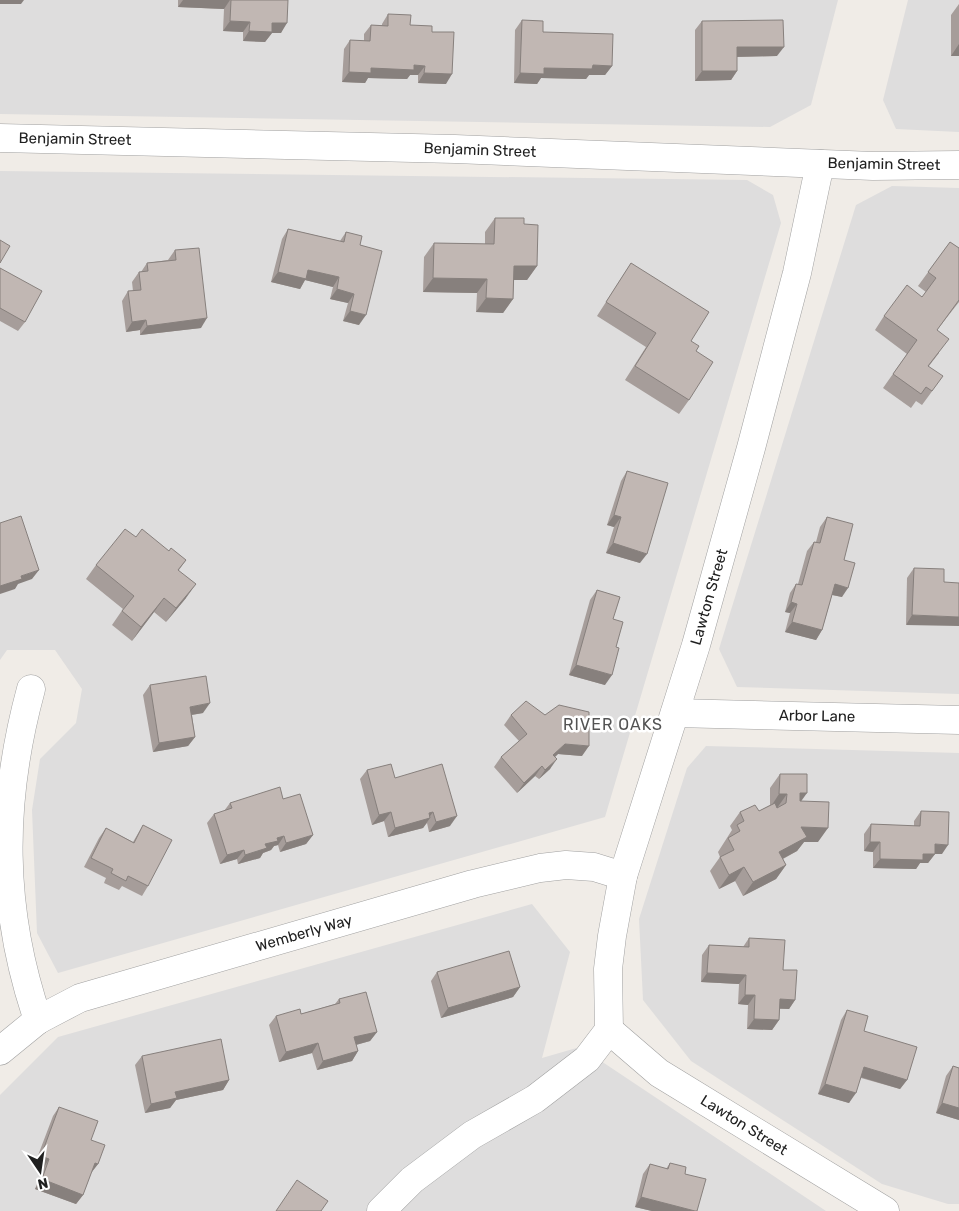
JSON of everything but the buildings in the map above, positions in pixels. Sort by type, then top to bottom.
[{"type":"street","name":"Benjamin Street","points":[[0,138],[416,148],[820,164],[959,165]]},
{"type":"street","name":"Lawton Street","points":[[820,164],[797,273],[717,570],[675,712],[623,876],[608,969],[609,1030],[659,1073],[885,1211]]},
{"type":"street","points":[[31,689],[14,760],[8,799],[4,854],[6,905],[14,950],[27,995],[38,1020]]},
{"type":"street","name":"Arbor Lane","points":[[675,712],[959,720]]},
{"type":"street","name":"Wemberly Way","points":[[0,1051],[38,1020],[80,998],[473,884],[540,868],[566,865],[594,867],[623,876]]},
{"type":"street","points":[[381,1211],[412,1180],[472,1135],[535,1098],[587,1058],[609,1030]]},
{"type":"shaded area","points":[[0,0],[838,0],[811,105],[770,127],[0,114]]},
{"type":"shaded area","points":[[908,0],[959,0],[959,132],[896,129],[883,100]]},
{"type":"shaded area","points":[[0,171],[747,180],[773,195],[781,223],[605,817],[58,973],[37,933],[32,810],[40,759],[76,723],[82,689],[55,650],[7,650],[0,660]]},
{"type":"shaded area","points":[[892,186],[959,188],[959,694],[737,687],[719,649],[856,205]]},
{"type":"shaded area","points":[[706,746],[959,753],[959,1204],[948,1204],[882,1184],[691,1061],[643,1000],[639,919],[687,768]]},
{"type":"shaded area","points":[[532,904],[570,952],[542,1058],[580,1047],[826,1211],[0,1211],[0,1095],[58,1037]]},
{"type":"district","name":"RIVER OAKS","points":[[613,724]]}]
